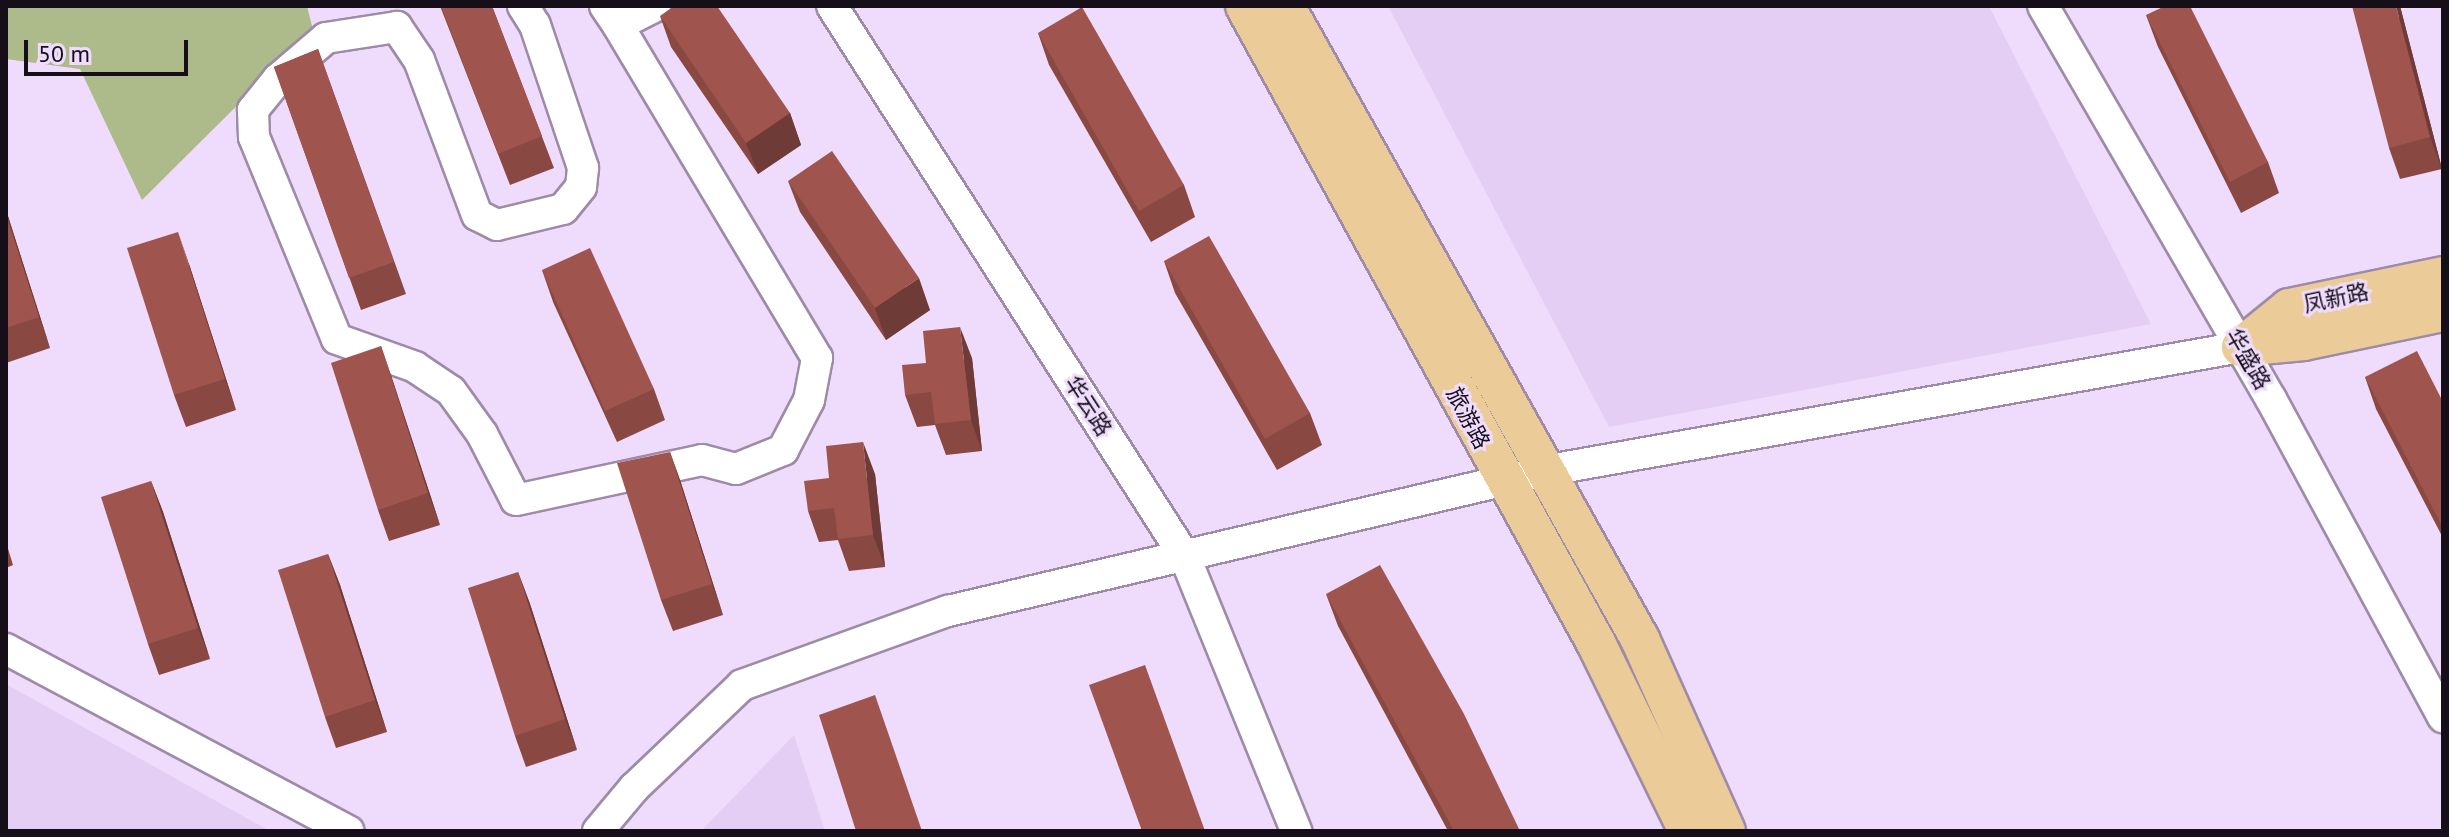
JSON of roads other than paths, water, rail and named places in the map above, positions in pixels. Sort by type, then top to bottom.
[{"type":"main road","name":"旅游路","points":[[1245,6],[1504,484],[1596,643],[1688,831]]},
{"type":"main road","name":"旅游路","points":[[1285,6],[1549,470],[1640,639],[1726,831]]},
{"type":"main road","name":"凤新路","points":[[2241,347],[2289,308],[2443,276]]},
{"type":"main road","points":[[2241,347],[2304,341],[2443,312]]},
{"type":"street","points":[[523,6],[535,25],[583,168],[581,187],[563,209],[497,225],[477,215],[419,60],[397,27],[326,38],[278,79],[253,110],[254,137],[337,339],[415,367],[451,391],[482,434],[516,500],[702,460],[736,469],[783,450],[809,400],[817,358],[612,16],[656,6]]},
{"type":"street","name":"华云路","points":[[832,6],[1185,557],[1296,831]]},
{"type":"street","name":"华盛路","points":[[2043,6],[2241,347],[2443,717]]},
{"type":"street","points":[[598,831],[634,788],[742,685],[948,611],[1504,484],[1549,470],[2241,347]]},
{"type":"street","points":[[6,649],[349,831]]}]
